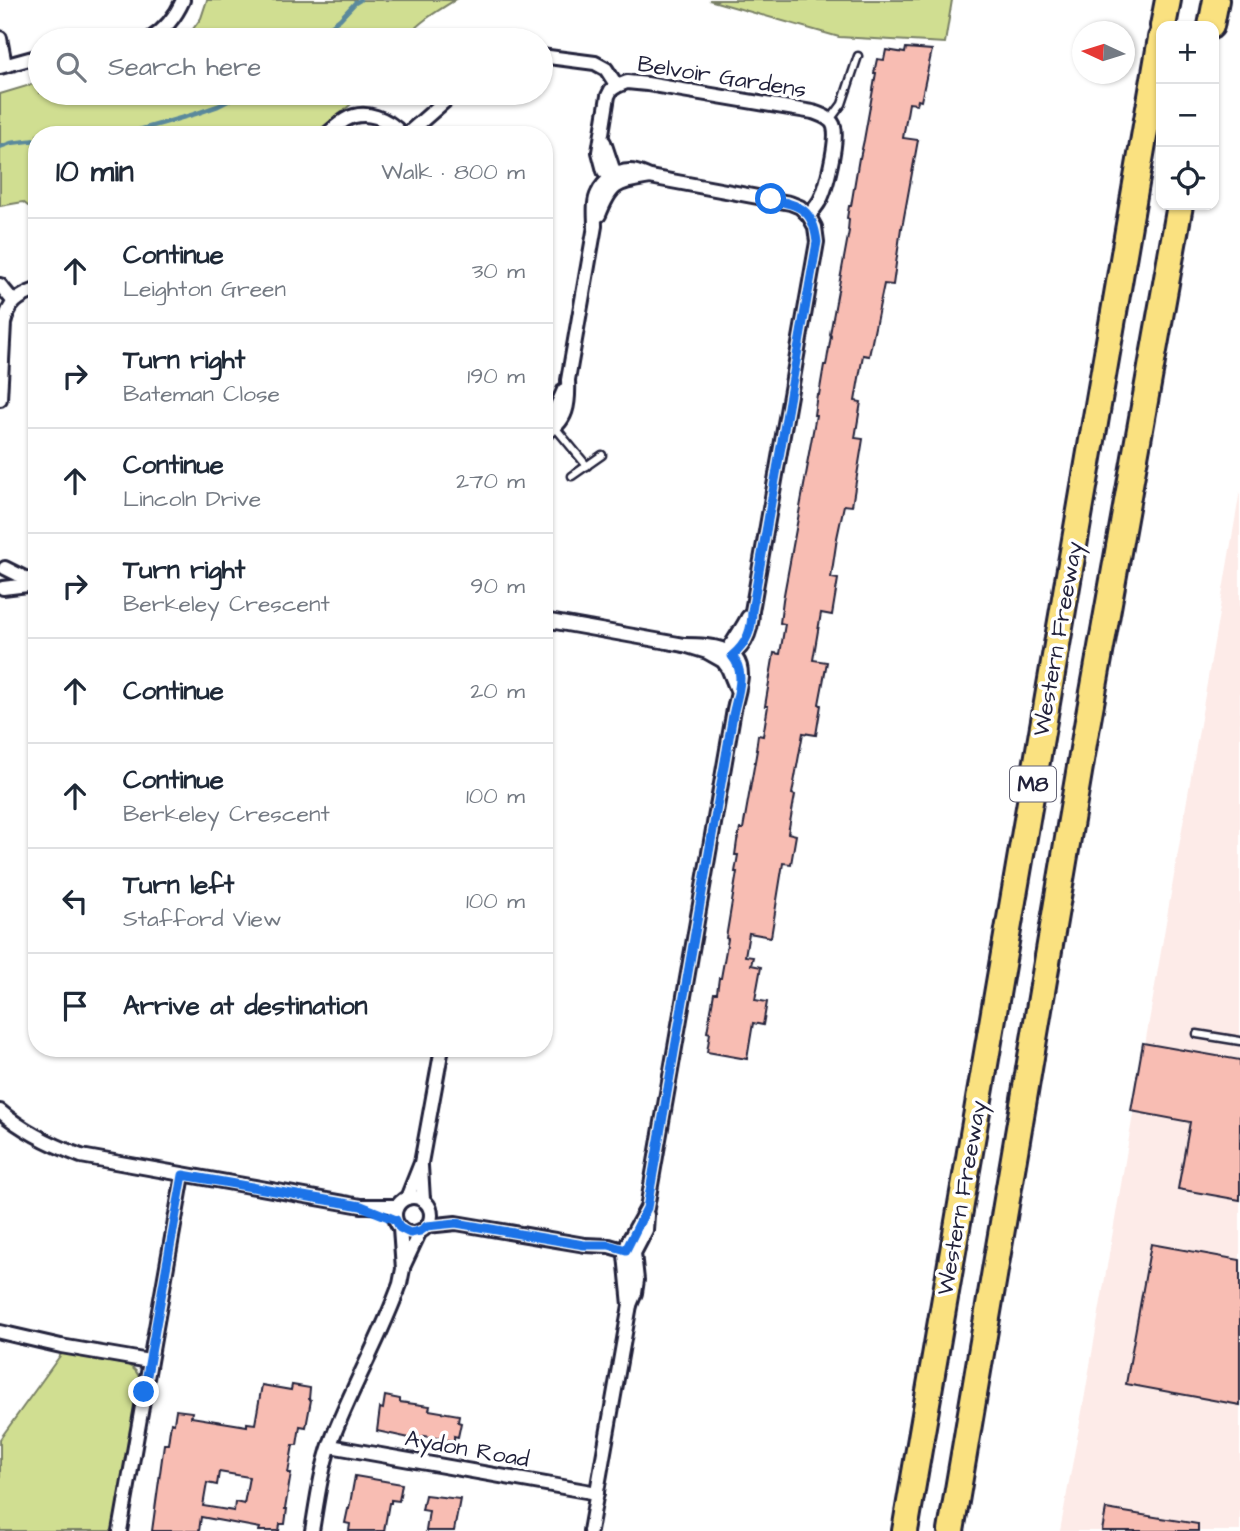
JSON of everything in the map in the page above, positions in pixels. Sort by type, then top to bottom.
[{"type":"highway","points":[[1164,21],[1168,0]]},
{"type":"highway","points":[[1212,21],[1216,0]]},
{"type":"highway","name":"Western Freeway","points":[[905,1531],[1156,67]]},
{"type":"highway","name":"Western Freeway","points":[[951,1531],[1085,737],[1179,210]]},
{"type":"street","points":[[164,28],[183,0]]},
{"type":"street","points":[[0,38],[3,66],[28,59]]},
{"type":"street","points":[[553,58],[595,64],[606,69],[617,86]]},
{"type":"street","name":"Belvoir Gardens","points":[[615,178],[603,135],[608,96],[617,86],[631,82],[813,112],[830,120]]},
{"type":"street","points":[[416,126],[440,105]]},
{"type":"street","points":[[337,126],[354,116],[365,115],[374,116],[394,126]]},
{"type":"street","points":[[809,216],[820,201],[827,183],[835,127],[830,120]]},
{"type":"street","points":[[553,416],[568,380],[595,226],[615,178],[624,181],[650,177],[771,199],[800,207],[809,216],[815,227],[817,242],[752,611],[731,643],[728,655],[729,668],[737,690],[647,1208],[647,1225],[628,1253]]},
{"type":"street","points":[[0,285],[14,302]]},
{"type":"street","points":[[0,399],[7,311],[14,302],[28,293]]},
{"type":"street","points":[[3,565],[28,579]]},
{"type":"street","points":[[1,590],[7,579],[3,565]]},
{"type":"street","points":[[1,590],[28,586]]},
{"type":"street","points":[[553,623],[684,645],[715,655],[728,655]]},
{"type":"street","points":[[402,1269],[396,1211],[421,1163],[440,1057]]},
{"type":"street","points":[[0,1111],[26,1131],[81,1156],[361,1206],[418,1198],[456,1223]]},
{"type":"street","points":[[312,1531],[330,1446],[396,1294],[402,1269],[430,1217],[421,1163]]},
{"type":"street","points":[[120,1531],[183,1175]]},
{"type":"street","points":[[361,1206],[410,1233],[456,1223],[584,1245],[607,1253],[628,1253]]},
{"type":"street","points":[[590,1531],[630,1305],[637,1280],[628,1253]]},
{"type":"street","points":[[0,1332],[149,1361]]},
{"type":"street","name":"Aydon Road","points":[[330,1446],[597,1493]]},
{"type":"lane","points":[[830,120],[842,104],[858,56]]},
{"type":"lane","points":[[553,430],[587,466]]},
{"type":"lane","points":[[572,476],[602,455]]},
{"type":"lane","points":[[1197,1034],[1240,1041]]},
{"type":"shaded area","points":[[1240,491],[1240,1531],[1060,1531],[1083,1406]]},
{"type":"green space","points":[[207,0],[455,0],[416,28],[194,28],[201,18]]},
{"type":"green space","points":[[709,0],[952,0],[945,43],[839,37]]},
{"type":"green space","points":[[28,86],[28,105],[350,105],[326,126],[28,126],[28,206],[23,202],[0,206],[0,94]]},
{"type":"green space","points":[[62,1353],[128,1365],[139,1376],[139,1395],[114,1531],[0,1531],[0,1439]]},
{"type":"building","points":[[906,48],[932,50],[921,101],[918,100],[917,104],[909,103],[903,138],[918,140],[893,285],[884,284],[869,356],[863,355],[855,401],[861,402],[855,438],[863,439],[852,506],[844,505],[837,538],[831,578],[838,579],[832,615],[821,613],[813,660],[827,662],[816,735],[803,733],[788,833],[796,835],[791,864],[783,863],[771,937],[749,933],[745,956],[753,957],[751,965],[761,967],[755,1000],[767,1002],[763,1025],[753,1023],[747,1059],[707,1052],[710,1033],[707,1032],[714,993],[717,993],[721,978],[728,939],[726,938],[737,872],[737,841],[740,829],[743,829],[758,735],[763,736],[774,653],[780,654],[785,624],[780,623],[783,600],[808,464],[817,394],[819,395],[827,360],[849,231],[847,218],[864,140],[874,73],[877,59],[884,60],[886,50],[905,53]]},
{"type":"building","points":[[1143,1043],[1240,1060],[1240,1200],[1178,1189],[1190,1122],[1131,1111]]},
{"type":"building","points":[[1151,1244],[1240,1260],[1240,1405],[1126,1384]]},
{"type":"building","points":[[262,1385],[291,1390],[292,1385],[310,1388],[311,1400],[306,1427],[300,1426],[297,1445],[293,1445],[288,1473],[291,1473],[285,1524],[280,1524],[279,1531],[259,1531],[260,1528],[201,1517],[199,1531],[152,1531],[164,1444],[168,1444],[171,1422],[174,1423],[176,1410],[192,1412],[191,1417],[247,1426],[247,1423],[255,1424]],"holes":[[[219,1472],[249,1477],[244,1504],[235,1502],[234,1511],[203,1506],[207,1483],[217,1485]]]},
{"type":"building","points":[[385,1396],[400,1399],[400,1402],[430,1406],[429,1410],[459,1415],[458,1422],[461,1423],[458,1437],[454,1436],[454,1441],[424,1436],[424,1439],[414,1439],[377,1431],[380,1408],[383,1409]]},
{"type":"building","points":[[355,1476],[402,1484],[399,1501],[391,1500],[389,1503],[384,1531],[349,1531],[350,1524],[345,1523]]},
{"type":"building","points":[[425,1495],[460,1499],[454,1531],[426,1531],[429,1511],[422,1510]]},
{"type":"building","points":[[1106,1509],[1198,1524],[1198,1531],[1102,1531]]},
{"type":"waterway","points":[[328,28],[360,0]]},
{"type":"waterway","points":[[153,126],[220,105]]},
{"type":"waterway","points":[[0,147],[28,141]]},
{"type":"route","points":[[144,1392],[183,1175],[361,1206],[396,1220],[400,1228],[410,1233],[427,1226],[456,1223],[584,1245],[609,1245],[626,1250],[647,1208],[741,678],[737,662],[732,656],[747,639],[752,624],[752,611],[817,242],[815,227],[800,207],[771,199]]}]
